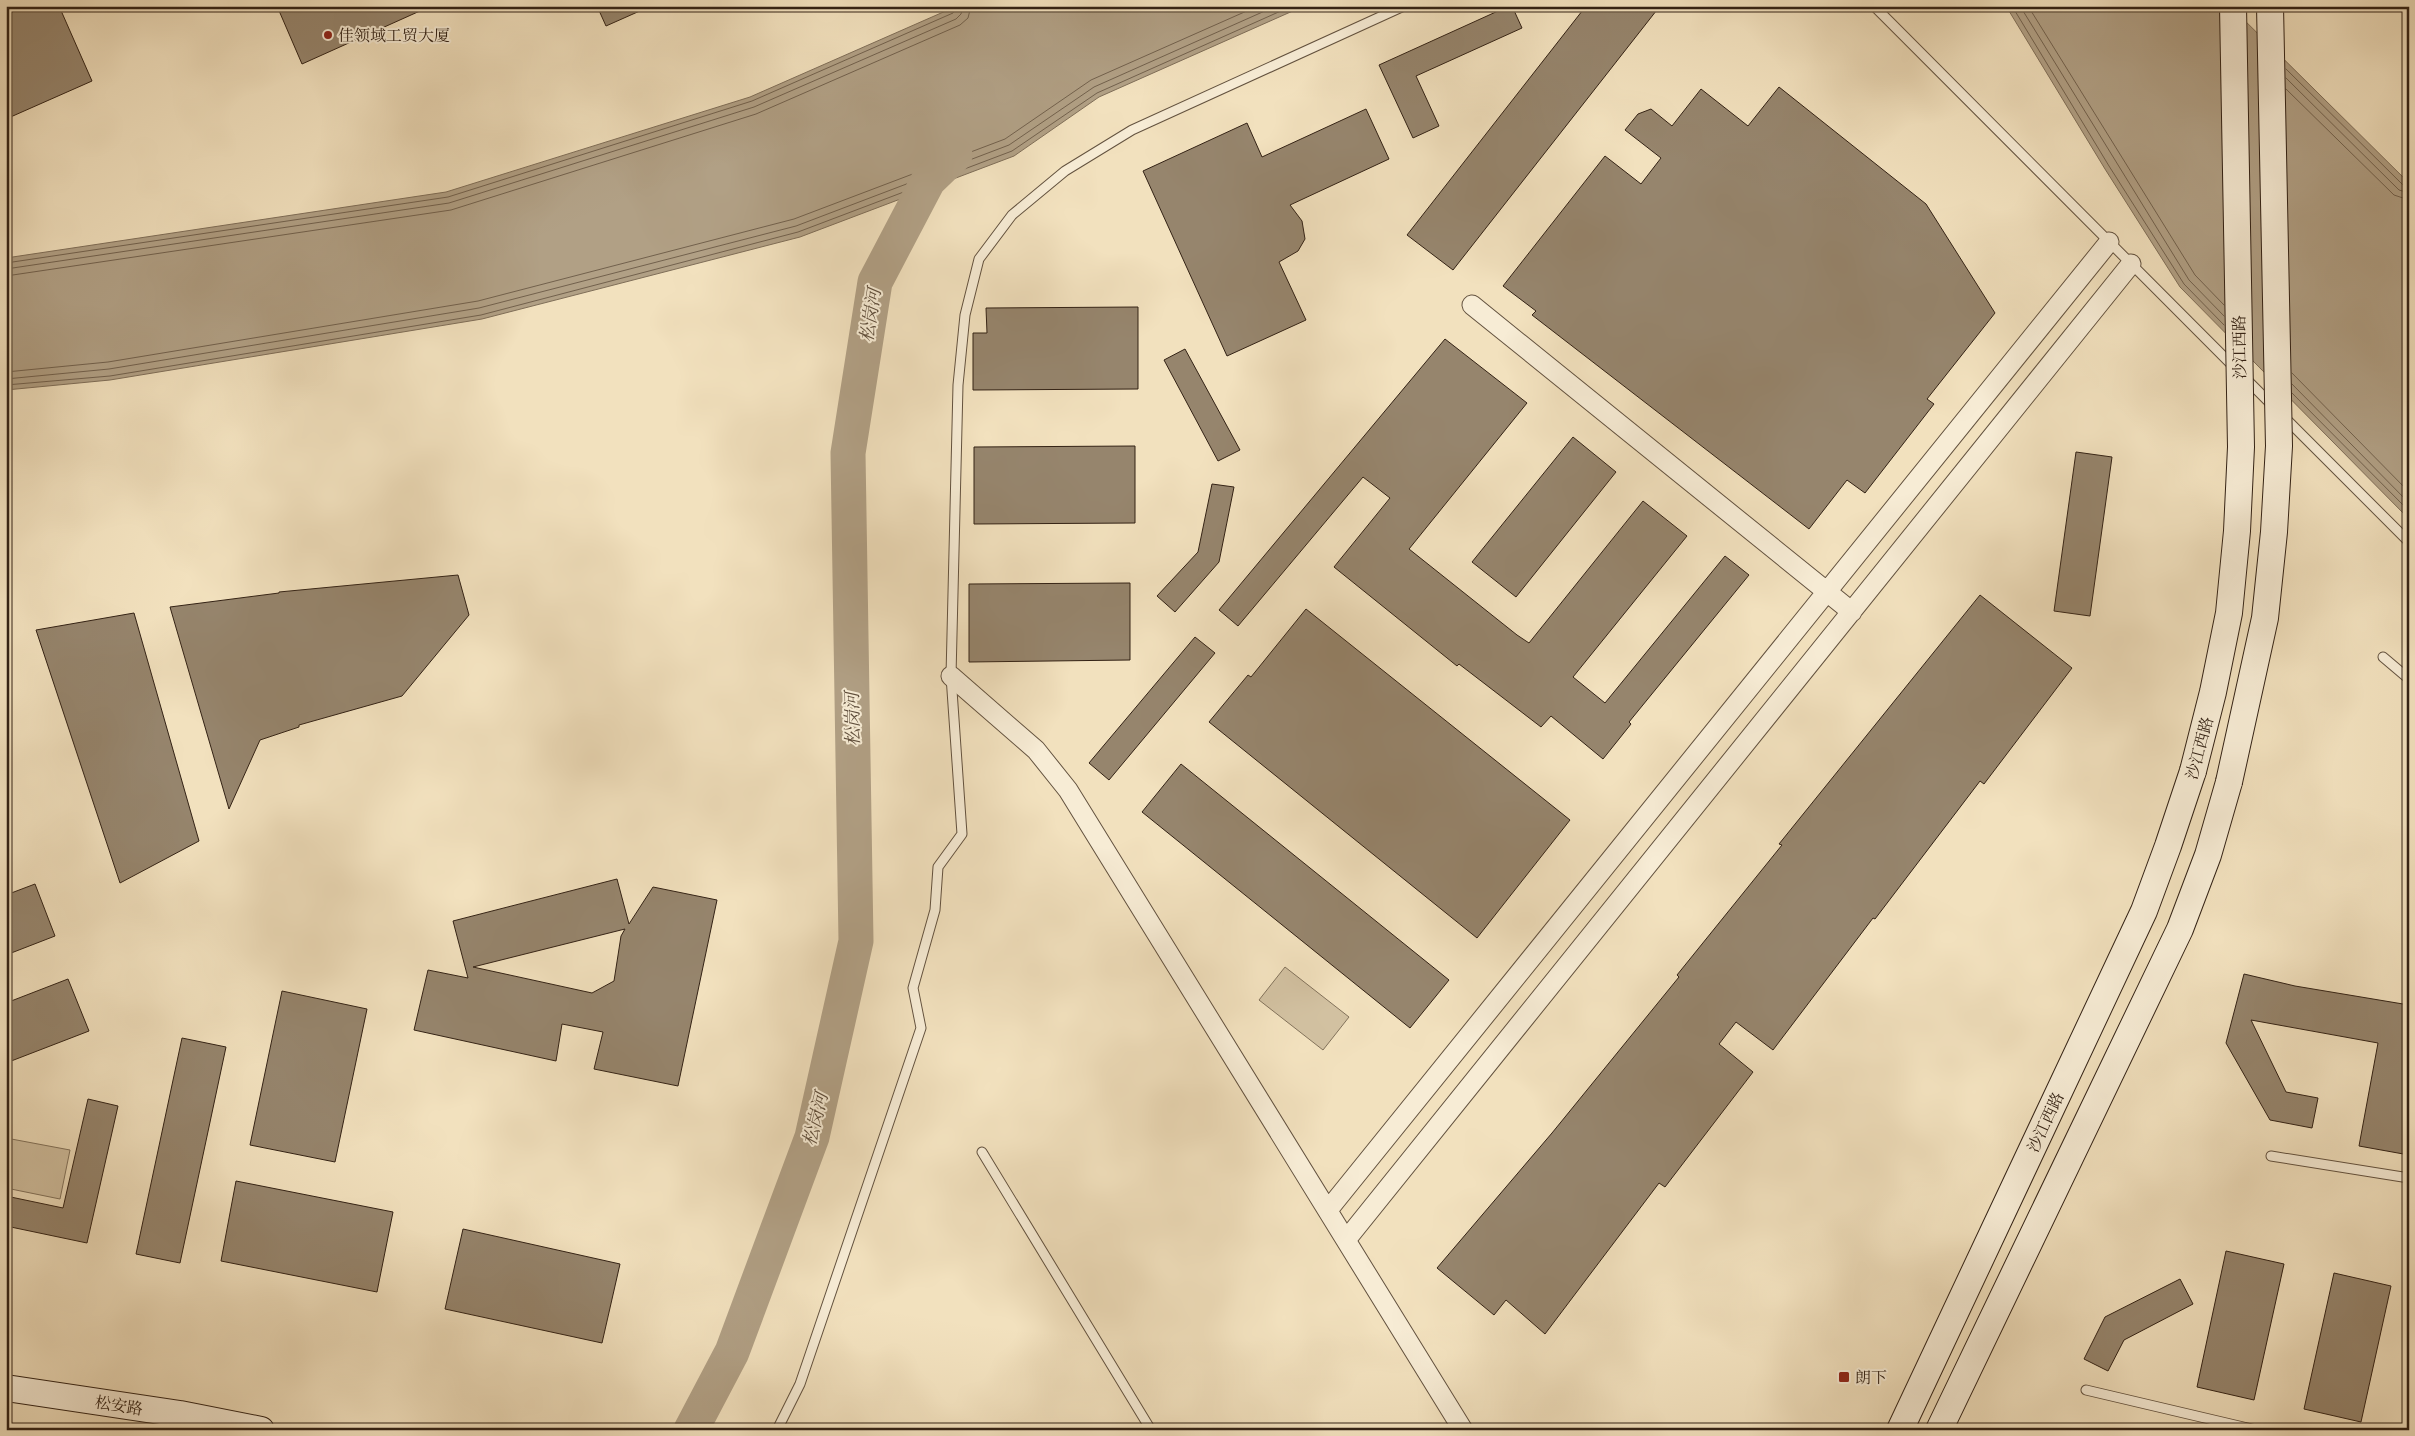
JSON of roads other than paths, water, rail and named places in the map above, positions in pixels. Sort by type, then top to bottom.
[{"type":"street","name":"沙江西路","points":[[1900,1430],[2144,911],[2193,771],[2213,692],[2229,613],[2238,522],[2241,447],[2233,6]]},
{"type":"street","points":[[1939,1430],[2180,929],[2208,855],[2229,782],[2265,618],[2274,532],[2279,446],[2270,6]]},
{"type":"street","points":[[1328,1210],[2109,242]]},
{"type":"street","points":[[1346,1240],[2132,264]]},
{"type":"street","points":[[1472,306],[1852,612]]},
{"type":"street","points":[[951,676],[1036,750],[1068,790],[1463,1430]]},
{"type":"street","name":"松安路","points":[[6,1388],[180,1414],[262,1430]]},
{"type":"lane","points":[[777,1430],[800,1384],[921,1028],[913,988],[935,910],[938,867],[962,834],[951,676],[958,385],[965,315],[979,259],[1012,215],[1027,202],[1065,171],[1132,130],[1404,6]]},
{"type":"lane","points":[[1874,6],[2409,542]]},
{"type":"lane","points":[[2384,657],[2409,679]]},
{"type":"lane","points":[[982,1152],[1151,1430]]},
{"type":"lane","points":[[2271,1156],[2409,1178]]},
{"type":"lane","points":[[2086,1390],[2256,1430]]},
{"type":"water","points":[[957,6],[1304,6],[1099,97],[1014,156],[800,237],[482,319],[110,380],[6,390],[6,258],[446,192],[750,97]]},
{"type":"water","points":[[2006,6],[2230,6],[2409,183],[2409,519],[2180,287],[2105,169]]},
{"type":"waterway","name":"松岗河","points":[[691,1430],[732,1352],[812,1137],[856,941],[848,453],[875,282],[928,181],[955,155]]},
{"type":"place","name":"佳领域工贸大厦","points":[[328,35]]},
{"type":"place","name":"朗下","points":[[1844,1377]]}]
